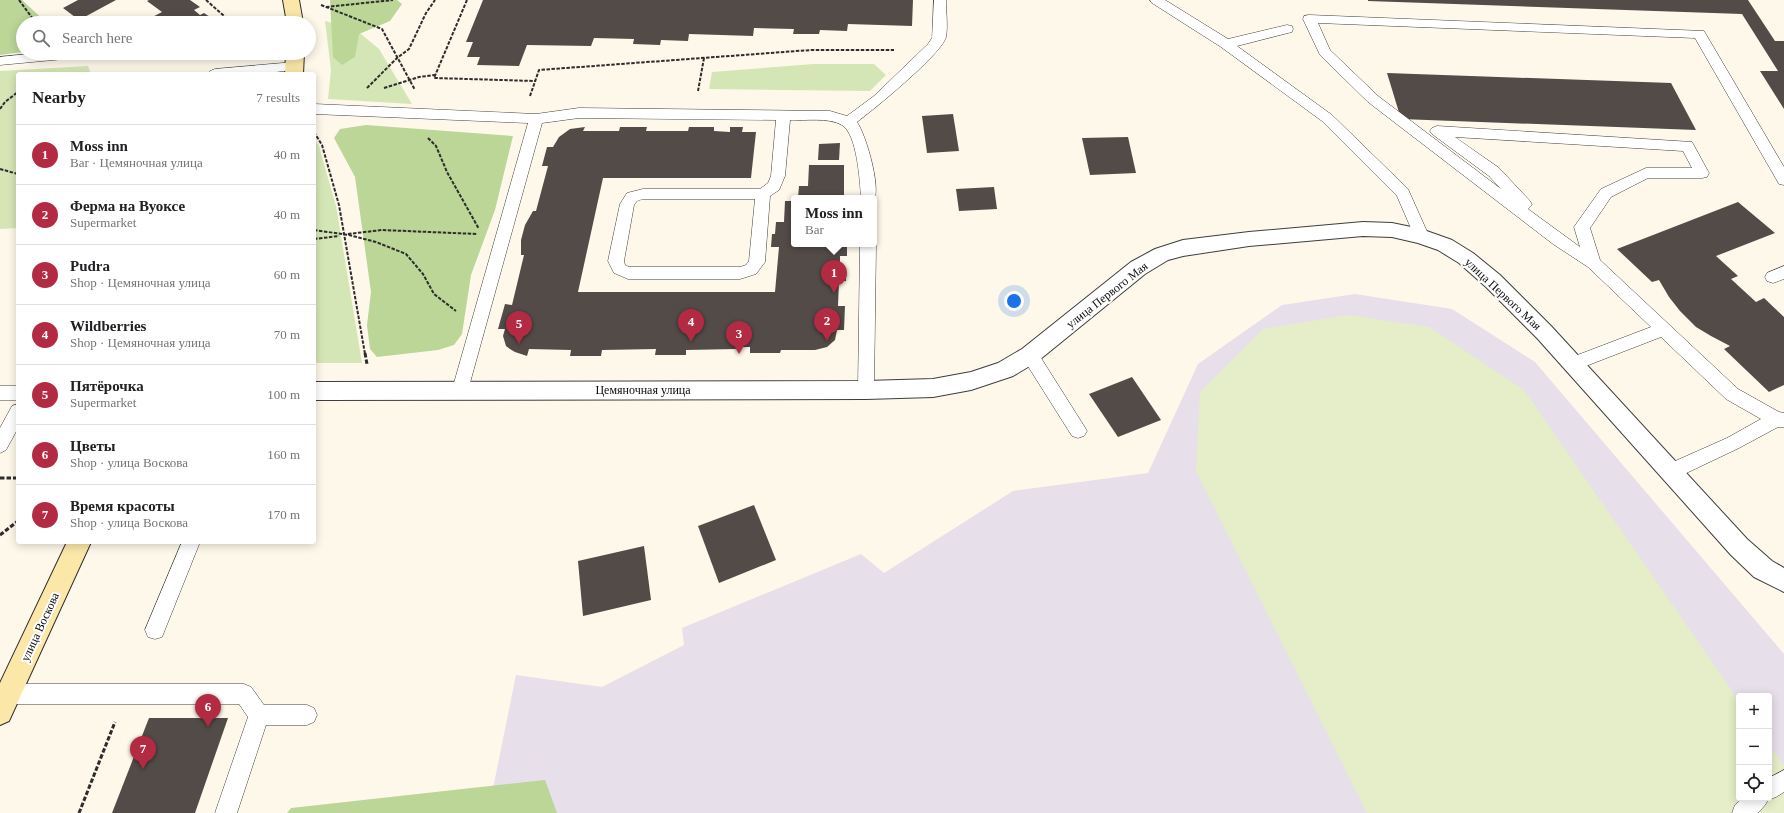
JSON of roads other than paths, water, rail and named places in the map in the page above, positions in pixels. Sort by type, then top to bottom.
[{"type":"main road","points":[[291,0],[294,16]]},
{"type":"main road","name":"улица Воскова","points":[[4,703],[78,544]]},
{"type":"street","name":"улица Первого Мая","points":[[971,381],[1005,370],[1030,355],[1138,268],[1162,254],[1183,248],[1249,239],[1363,229],[1392,230],[1421,236],[1445,245],[1466,258],[1513,302],[1573,364],[1739,547],[1764,569],[1784,582]]},
{"type":"street","name":"Цемяночная улица","points":[[316,391],[866,390],[933,388],[971,381]]},
{"type":"lane","points":[[848,122],[879,99],[928,51],[939,38],[940,0]]},
{"type":"lane","points":[[1156,0],[1226,44],[1332,123],[1403,193],[1421,236]]},
{"type":"lane","points":[[1780,419],[1732,394],[1593,263],[1558,240],[1373,98],[1325,52],[1309,19],[1699,34],[1784,180]]},
{"type":"lane","points":[[1226,44],[1287,29]]},
{"type":"lane","points":[[0,61],[16,59]]},
{"type":"lane","points":[[231,72],[295,64]]},
{"type":"lane","points":[[316,109],[529,119],[579,113],[830,116],[848,122],[854,128],[866,165],[868,195]]},
{"type":"lane","points":[[763,194],[757,262],[751,270],[740,274],[628,273],[619,269],[616,261],[627,204],[632,197],[643,194],[763,194],[774,186],[778,176],[783,116]]},
{"type":"lane","points":[[460,390],[503,235],[529,119]]},
{"type":"lane","points":[[1558,240],[1494,172],[1437,131],[1686,146],[1702,173],[1646,173],[1606,193],[1582,227],[1593,263]]},
{"type":"lane","points":[[866,390],[868,247]]},
{"type":"lane","points":[[1573,364],[1664,329]]},
{"type":"lane","points":[[1030,355],[1078,431]]},
{"type":"lane","points":[[0,392],[16,393]]},
{"type":"lane","points":[[0,445],[16,414]]},
{"type":"lane","points":[[1670,472],[1733,443],[1780,419]]},
{"type":"lane","points":[[156,630],[190,544]]},
{"type":"lane","points":[[4,703],[126,694],[244,694],[259,715]]},
{"type":"lane","points":[[259,715],[307,715]]},
{"type":"lane","points":[[226,813],[259,715]]},
{"type":"lane","points":[[1772,788],[1784,780]]},
{"type":"lane","points":[[1743,813],[1755,801]]},
{"type":"place","name":"Moss inn","points":[[834,293]]},
{"type":"place","name":"Ферма на Вуоксе","points":[[827,341]]},
{"type":"place","name":"Wildberries","points":[[691,342]]},
{"type":"place","name":"Пятёрочка","points":[[519,344]]},
{"type":"place","name":"Pudra","points":[[739,354]]},
{"type":"place","name":"Цветы","points":[[208,727]]},
{"type":"place","name":"Время красоты","points":[[143,769]]}]
